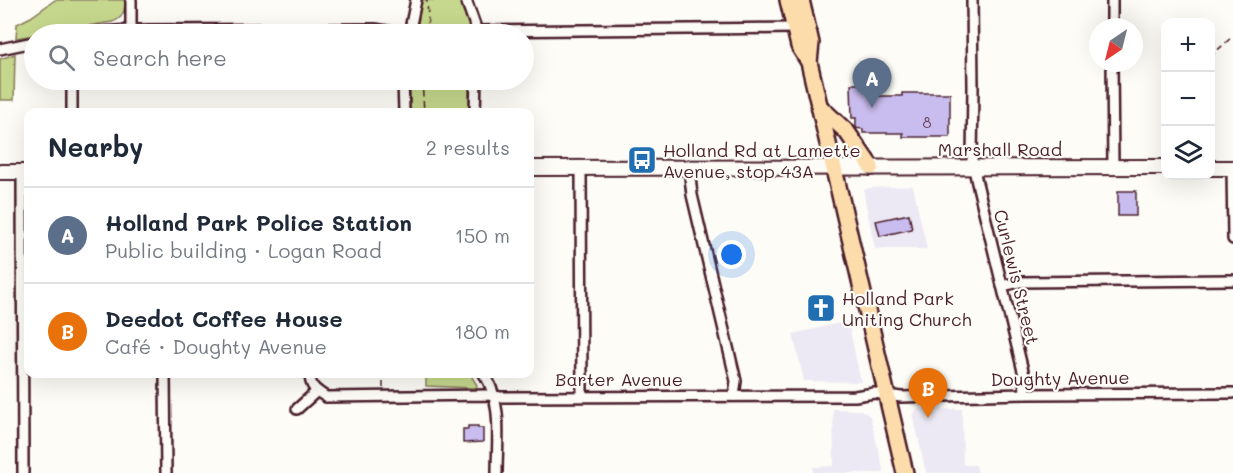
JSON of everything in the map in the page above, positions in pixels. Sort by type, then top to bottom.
[{"type":"main road","points":[[788,0],[799,46],[809,62],[905,473]]},
{"type":"main road","points":[[801,0],[811,43],[809,62]]},
{"type":"main road","points":[[820,107],[847,132],[870,167]]},
{"type":"main road","name":"Marshall Road","points":[[534,168],[1161,167]]},
{"type":"main road","points":[[1215,168],[1232,168]]},
{"type":"main road","points":[[0,172],[24,172]]},
{"type":"street","points":[[131,0],[131,24]]},
{"type":"street","points":[[409,24],[416,0]]},
{"type":"street","points":[[466,0],[474,24]]},
{"type":"street","name":"Curlewis Street","points":[[972,0],[973,168],[1024,375],[1024,394]]},
{"type":"street","points":[[1112,0],[1112,18]]},
{"type":"street","points":[[534,32],[795,28]]},
{"type":"street","points":[[0,49],[24,44]]},
{"type":"street","points":[[1112,72],[1113,167]]},
{"type":"street","points":[[72,90],[72,108]]},
{"type":"street","points":[[403,90],[404,108]]},
{"type":"street","points":[[475,108],[476,90]]},
{"type":"street","points":[[689,168],[692,195],[736,381],[734,396]]},
{"type":"street","points":[[1232,168],[1233,239]]},
{"type":"street","points":[[580,169],[582,396]]},
{"type":"street","points":[[1002,286],[1019,282],[1233,280]]},
{"type":"street","points":[[23,473],[24,322]]},
{"type":"street","points":[[165,378],[166,473]]},
{"type":"street","points":[[297,409],[317,391],[310,382],[310,378]]},
{"type":"street","points":[[486,378],[495,396],[498,411],[497,473]]},
{"type":"street","name":"Barter Avenue","points":[[317,391],[326,397],[855,396],[874,393],[887,396]]},
{"type":"street","name":"Doughty Avenue","points":[[887,396],[1233,393]]},
{"type":"path","points":[[427,0],[427,24]]},
{"type":"path","points":[[1215,52],[1233,36]]},
{"type":"path","points":[[423,90],[424,108]]},
{"type":"path","points":[[383,378],[383,397]]},
{"type":"shaded area","points":[[913,186],[927,249],[875,249],[864,190]]},
{"type":"shaded area","points":[[848,321],[861,382],[804,381],[793,334]]},
{"type":"shaded area","points":[[833,409],[861,410],[870,416],[884,473],[813,473],[813,467],[834,466]]},
{"type":"shaded area","points":[[917,409],[962,409],[963,465],[976,465],[978,473],[926,473],[913,415]]},
{"type":"green space","points":[[55,0],[125,0],[124,11],[116,21],[100,24],[24,24],[24,37],[16,38],[17,24]]},
{"type":"green space","points":[[422,0],[459,0],[469,24],[418,24]]},
{"type":"green space","points":[[15,54],[14,100],[0,100],[0,59]]},
{"type":"green space","points":[[410,90],[469,90],[469,108],[410,108]]},
{"type":"green space","points":[[426,378],[473,378],[477,385],[476,388],[426,386]]},
{"type":"building","points":[[851,84],[878,84],[878,96],[902,96],[902,93],[950,93],[950,137],[903,137],[903,133],[863,133],[863,129],[856,128],[856,118],[852,118]]},
{"type":"building","points":[[1118,191],[1136,191],[1136,216],[1118,216]]},
{"type":"building","points":[[909,214],[912,229],[880,236],[876,221]]},
{"type":"building","points":[[468,426],[483,428],[483,442],[463,443],[463,429],[468,429]]},
{"type":"place","name":"Holland Park Police Station","points":[[872,108]]},
{"type":"place","name":"Holland Rd at Lamette Avenue, stop 43A","points":[[642,160]]},
{"type":"place","name":"Holland Park Uniting Church","points":[[821,308]]},
{"type":"place","name":"Deedot Coffee House","points":[[928,418]]}]
